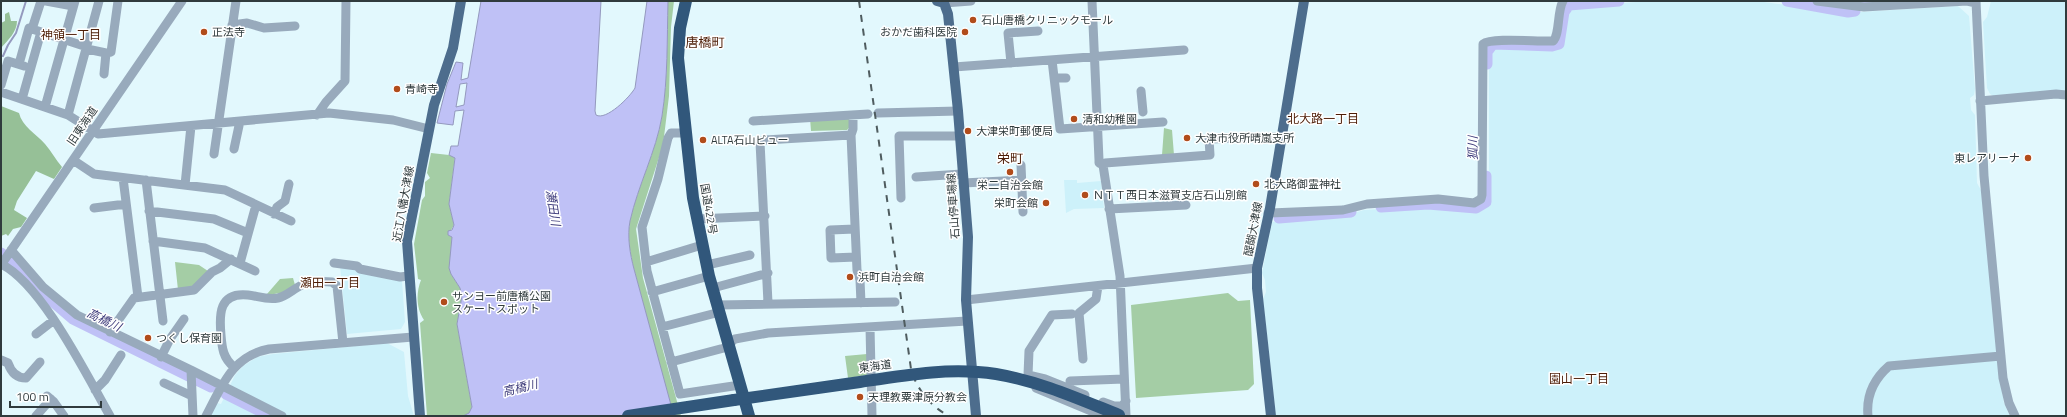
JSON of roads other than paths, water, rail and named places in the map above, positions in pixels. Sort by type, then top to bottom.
[{"type":"highway","name":"国道422号","points":[[686,1],[681,21],[678,48],[685,133],[697,219],[708,270],[740,385],[739,400],[749,416]]},
{"type":"highway","name":"東海道","points":[[628,416],[682,408],[701,411],[739,400],[926,372],[968,372],[995,374],[1030,382],[1121,414]]},
{"type":"main road","name":"近江八幡大津線","points":[[420,416],[408,276],[407,241],[429,129],[436,98],[453,48],[461,1]]},
{"type":"main road","name":"醍醐大津線","points":[[1271,416],[1257,288],[1258,268],[1304,1]]},
{"type":"main road","name":"石山停車場線","points":[[942,2],[948,14],[958,111],[968,237],[966,300],[967,321],[976,416]]},
{"type":"street","points":[[22,99],[31,68],[41,1]]},
{"type":"street","points":[[45,107],[74,3],[46,1]]},
{"type":"street","points":[[68,115],[99,1]]},
{"type":"street","points":[[19,64],[29,28],[87,48],[106,53],[111,52],[118,1]]},
{"type":"street","name":"旧東海道","points":[[2,264],[182,1]]},
{"type":"street","points":[[214,154],[220,122],[236,1]]},
{"type":"street","points":[[317,114],[345,81],[346,1]]},
{"type":"street","points":[[942,2],[971,1]]},
{"type":"street","points":[[739,400],[935,372],[972,372],[1027,378],[1054,383],[1121,414],[1126,401],[1120,284],[1103,165],[1099,163],[1092,1]]},
{"type":"street","points":[[1268,213],[1343,210],[1367,204],[1438,200],[1474,203],[1478,201],[1482,195],[1483,44],[1489,41],[1499,40],[1525,42],[1555,40],[1559,8],[1563,1]]},
{"type":"street","points":[[1818,1],[1864,7],[1964,1],[1976,2],[1986,202],[2005,387],[2009,403],[2015,416]]},
{"type":"street","points":[[232,25],[247,24],[264,28],[295,26]]},
{"type":"street","points":[[1011,63],[1008,33],[1038,31]]},
{"type":"street","points":[[954,67],[1184,50]]},
{"type":"street","points":[[104,74],[106,53]]},
{"type":"street","points":[[1052,60],[1060,129],[1163,122]]},
{"type":"street","points":[[1,85],[8,61],[31,68]]},
{"type":"street","points":[[1054,78],[1066,78]]},
{"type":"street","points":[[1141,91],[1143,112]]},
{"type":"street","points":[[1,92],[68,115],[98,134],[317,114],[383,119],[429,129]]},
{"type":"street","points":[[1980,101],[2056,94],[2066,95]]},
{"type":"street","points":[[878,113],[958,111]]},
{"type":"street","points":[[753,121],[868,114]]},
{"type":"street","points":[[853,115],[853,129],[851,135],[856,257],[861,303]]},
{"type":"street","points":[[234,150],[240,121]]},
{"type":"street","points":[[185,185],[191,126]]},
{"type":"street","points":[[685,133],[672,133],[668,138],[658,179],[642,227],[646,262],[652,292],[680,394],[740,385]]},
{"type":"street","points":[[768,303],[768,273],[760,142],[765,140],[802,137],[851,135]]},
{"type":"street","points":[[901,198],[899,136],[960,136]]},
{"type":"street","points":[[1103,165],[1105,163],[1210,155],[1209,139],[1281,137]]},
{"type":"street","points":[[73,160],[94,174],[225,190],[291,221]]},
{"type":"street","points":[[1021,165],[1023,212]]},
{"type":"street","points":[[916,177],[1021,180]]},
{"type":"street","points":[[123,178],[138,297]]},
{"type":"street","points":[[146,180],[163,321]]},
{"type":"street","points":[[285,201],[289,184]]},
{"type":"street","points":[[274,214],[277,207],[285,201],[294,200]]},
{"type":"street","points":[[94,208],[126,204]]},
{"type":"street","points":[[240,263],[256,205]]},
{"type":"street","points":[[1109,209],[1186,205]]},
{"type":"street","points":[[149,211],[214,219],[248,233]]},
{"type":"street","points":[[697,219],[765,216]]},
{"type":"street","points":[[855,229],[830,230],[831,258],[856,257]]},
{"type":"street","points":[[153,242],[205,248],[255,271]]},
{"type":"street","points":[[646,262],[702,245]]},
{"type":"street","points":[[10,252],[43,287],[67,308],[90,322],[282,416]]},
{"type":"street","points":[[652,292],[750,255]]},
{"type":"street","points":[[110,332],[128,304],[134,298],[194,290],[212,272],[220,268],[231,259]]},
{"type":"street","points":[[334,263],[357,266],[360,269],[400,277],[408,276]]},
{"type":"street","points":[[2,264],[19,278],[54,320],[110,416]]},
{"type":"street","points":[[966,300],[1258,268]]},
{"type":"street","points":[[713,288],[768,273]]},
{"type":"street","points":[[234,367],[223,355],[219,314],[227,301],[240,295],[248,295],[263,299],[276,298],[307,283],[332,282],[337,286],[343,343]]},
{"type":"street","points":[[1083,359],[1079,313],[1096,299],[1098,286]]},
{"type":"street","points":[[662,327],[718,308],[768,303],[895,302]]},
{"type":"street","points":[[1027,378],[1029,351],[1052,315],[1072,314]]},
{"type":"street","points":[[161,357],[170,338],[184,319]]},
{"type":"street","points":[[36,334],[54,320]]},
{"type":"street","points":[[671,362],[724,348],[735,339],[768,333],[967,321]]},
{"type":"street","points":[[870,326],[872,416]]},
{"type":"street","points":[[206,416],[234,367],[244,358],[256,351],[413,337]]},
{"type":"street","points":[[95,390],[105,380],[121,355]]},
{"type":"street","points":[[1868,416],[1868,400],[1873,385],[1881,372],[1888,366],[2001,356]]},
{"type":"street","points":[[1,360],[8,363],[11,371],[20,378],[26,378],[40,362]]},
{"type":"street","points":[[191,372],[193,416]]},
{"type":"street","points":[[1027,378],[1043,392],[1103,416]]},
{"type":"street","points":[[1070,381],[1124,379]]},
{"type":"street","points":[[164,383],[192,396]]},
{"type":"street","points":[[36,416],[49,398],[64,416]]},
{"type":"water","name":"瀬田川","points":[[481,1],[601,1],[595,111],[596,115],[606,115],[623,102],[635,88],[647,1],[668,1],[666,73],[662,116],[656,143],[633,208],[630,221],[629,245],[674,416],[463,416],[469,413],[472,407],[457,324],[462,296],[460,288],[449,268],[452,237],[448,235],[448,231],[452,230],[454,225],[449,204],[455,158],[449,155],[451,146],[458,146],[464,110],[455,111],[453,125],[437,123],[447,84],[456,62],[463,63],[461,80],[468,78]],"holes":[[[467,83],[464,105],[456,107],[460,84]]]},
{"type":"waterway","points":[[1,56],[3,56],[16,33],[26,1]]},
{"type":"waterway","name":"狐川","points":[[1487,64],[1487,52],[1493,44],[1552,46],[1559,44],[1564,12],[1569,5],[1619,1]]},
{"type":"waterway","name":"狐川","points":[[1787,1],[1848,12],[1855,11]]},
{"type":"waterway","name":"狐川","points":[[1857,3],[1888,2]]},
{"type":"waterway","name":"狐川","points":[[1381,207],[1428,204],[1476,208],[1486,202],[1486,176]]},
{"type":"waterway","name":"狐川","points":[[1279,218],[1351,212]]},
{"type":"waterway","name":"高橋川","points":[[1,253],[14,262],[45,295],[73,319],[211,387]]},
{"type":"waterway","name":"高橋川","points":[[226,394],[270,416]]},
{"type":"railway","points":[[859,1],[911,369],[913,376],[925,397],[937,408],[950,416]]},
{"type":"place","name":"石山唐橋クリニックモール","points":[[973,20]]},
{"type":"place","name":"正法寺","points":[[204,32]]},
{"type":"place","name":"おかだ歯科医院","points":[[965,32]]},
{"type":"place","name":"青崎寺","points":[[397,89]]},
{"type":"place","name":"清和幼稚園","points":[[1074,119]]},
{"type":"place","name":"大津栄町郵便局","points":[[968,131]]},
{"type":"place","name":"大津市役所晴嵐支所","points":[[1187,138]]},
{"type":"place","name":"ALTA石山ビュー","points":[[703,140]]},
{"type":"place","name":"東レアリーナ","points":[[2028,158]]},
{"type":"place","name":"栄二自治会館","points":[[1010,172]]},
{"type":"place","name":"北大路御霊神社","points":[[1256,184]]},
{"type":"place","name":"ＮＴＴ西日本滋賀支店石山別館","points":[[1085,195]]},
{"type":"place","name":"栄町会館","points":[[1046,203]]},
{"type":"place","name":"浜町自治会館","points":[[850,277]]},
{"type":"place","name":"サンヨー前唐橋公園 スケートスポット","points":[[444,302]]},
{"type":"place","name":"つくし保育園","points":[[148,338]]},
{"type":"place","name":"天理教粟津原分教会","points":[[860,397]]},
{"type":"district","name":"神領一丁目","points":[[71,35]]},
{"type":"district","name":"唐橋町","points":[[705,42]]},
{"type":"district","name":"北大路一丁目","points":[[1323,119]]},
{"type":"district","name":"栄町","points":[[1010,158]]},
{"type":"district","name":"瀬田一丁目","points":[[330,283]]},
{"type":"district","name":"園山一丁目","points":[[1579,379]]}]
